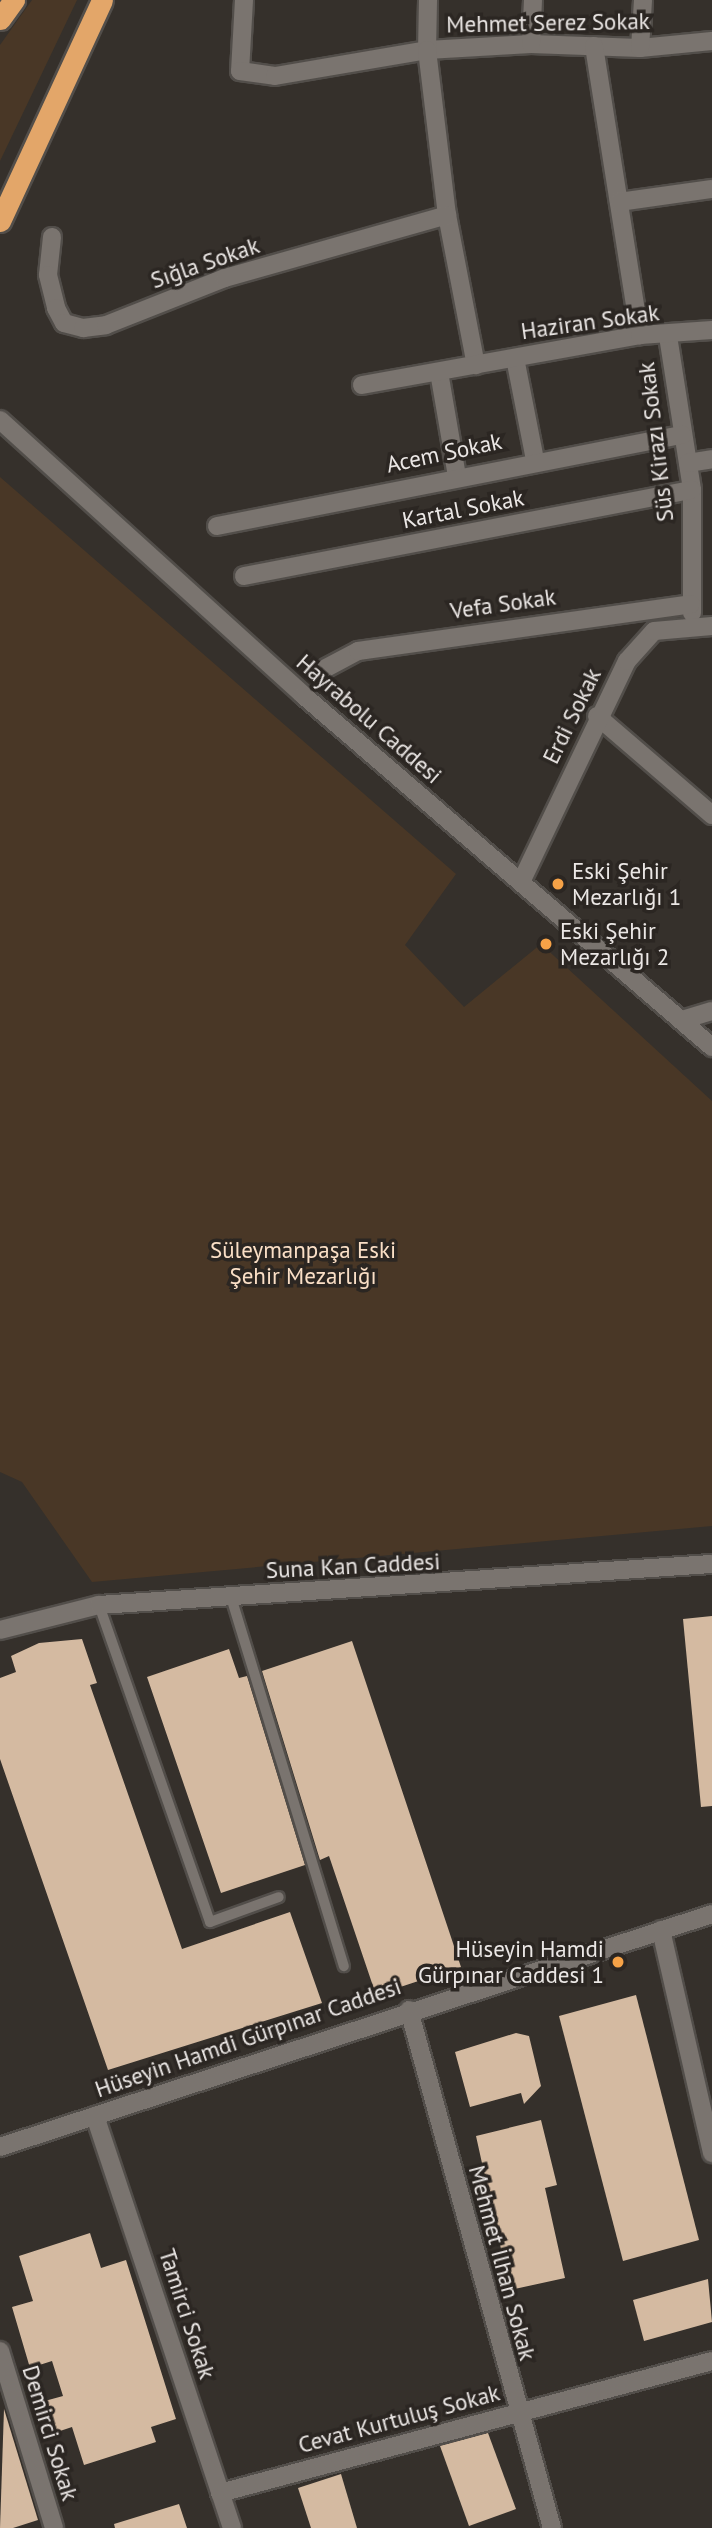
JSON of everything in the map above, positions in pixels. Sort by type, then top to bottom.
[{"type":"highway","points":[[0,19],[14,0]]},
{"type":"highway","points":[[0,221],[102,0]]},
{"type":"street","name":"Mehmet Serez Sokak","points":[[244,0],[240,71],[275,76],[427,50],[531,44],[640,48],[712,41]]},
{"type":"street","points":[[428,0],[427,50],[447,215],[476,365]]},
{"type":"street","points":[[531,44],[533,0]]},
{"type":"street","points":[[640,48],[643,0]]},
{"type":"street","name":"Süs Kirazı Sokak","points":[[594,46],[640,335]]},
{"type":"street","points":[[619,202],[712,190]]},
{"type":"street","name":"Sığla Sokak","points":[[52,237],[48,275],[56,308],[64,323],[83,328],[106,325],[225,278],[447,215]]},
{"type":"street","name":"Haziran Sokak","points":[[362,385],[640,335],[668,336],[712,330]]},
{"type":"street","name":"Süs Kirazı Sokak","points":[[668,336],[692,490],[692,627]]},
{"type":"street","points":[[515,358],[535,460]]},
{"type":"street","points":[[439,372],[457,476]]},
{"type":"street","name":"Hayrabolu Caddesi","points":[[0,420],[521,882],[712,1047]]},
{"type":"street","name":"Acem Sokak","points":[[217,526],[535,460],[682,435]]},
{"type":"street","points":[[688,463],[712,459]]},
{"type":"street","name":"Kartal Sokak","points":[[244,576],[692,490]]},
{"type":"street","name":"Vefa Sokak","points":[[326,668],[358,651],[691,604]]},
{"type":"street","name":"Erdi Sokak","points":[[521,882],[597,716],[626,661],[654,631],[712,626]]},
{"type":"street","points":[[597,716],[712,816]]},
{"type":"street","points":[[682,1020],[712,1011]]},
{"type":"street","name":"Suna Kan Caddesi","points":[[0,1630],[99,1605],[712,1564]]},
{"type":"street","name":"Hüseyin Hamdi Gürpınar Caddesi","points":[[0,2147],[409,2010],[712,1914]]},
{"type":"street","points":[[662,1930],[712,2152]]},
{"type":"street","name":"Mehmet İlhan Sokak","points":[[409,2010],[517,2412],[552,2528]]},
{"type":"street","name":"Tamirci Sokak","points":[[95,2116],[232,2528]]},
{"type":"street","name":"Demirci Sokak","points":[[0,2351],[54,2528]]},
{"type":"street","name":"Cevat Kurtuluş Sokak","points":[[220,2493],[712,2361]]},
{"type":"lane","points":[[231,1597],[344,1966]]},
{"type":"lane","points":[[99,1605],[210,1922],[279,1898]]},
{"type":"green space","points":[[32,0],[77,0],[0,161],[0,45]]},
{"type":"green space","name":"Süleymanpaşa Eski Şehir Mezarlığı","points":[[0,477],[456,874],[405,945],[464,1007],[541,944],[712,1101],[712,1526],[92,1582],[22,1482],[0,1472]]},
{"type":"building","points":[[712,1616],[712,1806],[701,1807],[683,1619]]},
{"type":"building","points":[[82,1639],[97,1683],[90,1685],[182,1949],[290,1912],[322,2003],[108,2070],[0,1759],[0,1678],[16,1672],[11,1656],[39,1643]]},
{"type":"building","points":[[352,1641],[461,1967],[376,1995],[329,1856],[320,1860],[262,1671]]},
{"type":"building","points":[[229,1649],[239,1678],[247,1676],[305,1865],[221,1893],[147,1677]]},
{"type":"building","points":[[636,1995],[699,2240],[623,2261],[559,2016]]},
{"type":"building","points":[[516,2033],[529,2036],[541,2086],[524,2104],[521,2093],[470,2107],[455,2052]]},
{"type":"building","points":[[541,2120],[557,2185],[545,2188],[565,2278],[510,2290],[476,2136]]},
{"type":"building","points":[[90,2233],[101,2268],[126,2260],[176,2419],[151,2427],[156,2442],[84,2465],[72,2427],[51,2434],[41,2402],[63,2396],[52,2361],[30,2368],[12,2307],[33,2301],[19,2256]]},
{"type":"building","points":[[708,2279],[712,2322],[644,2341],[633,2300]]},
{"type":"building","points":[[4,2409],[38,2520],[13,2528],[0,2528]]},
{"type":"building","points":[[488,2433],[516,2509],[469,2526],[440,2446]]},
{"type":"building","points":[[341,2474],[357,2528],[311,2528],[298,2488]]},
{"type":"building","points":[[179,2504],[187,2528],[115,2528],[114,2524]]},
{"type":"place","name":"Eski Şehir Mezarlığı 1","points":[[558,884]]},
{"type":"place","name":"Eski Şehir Mezarlığı 2","points":[[546,944]]},
{"type":"place","name":"Hüseyin Hamdi Gürpınar Caddesi 1","points":[[618,1962]]}]
